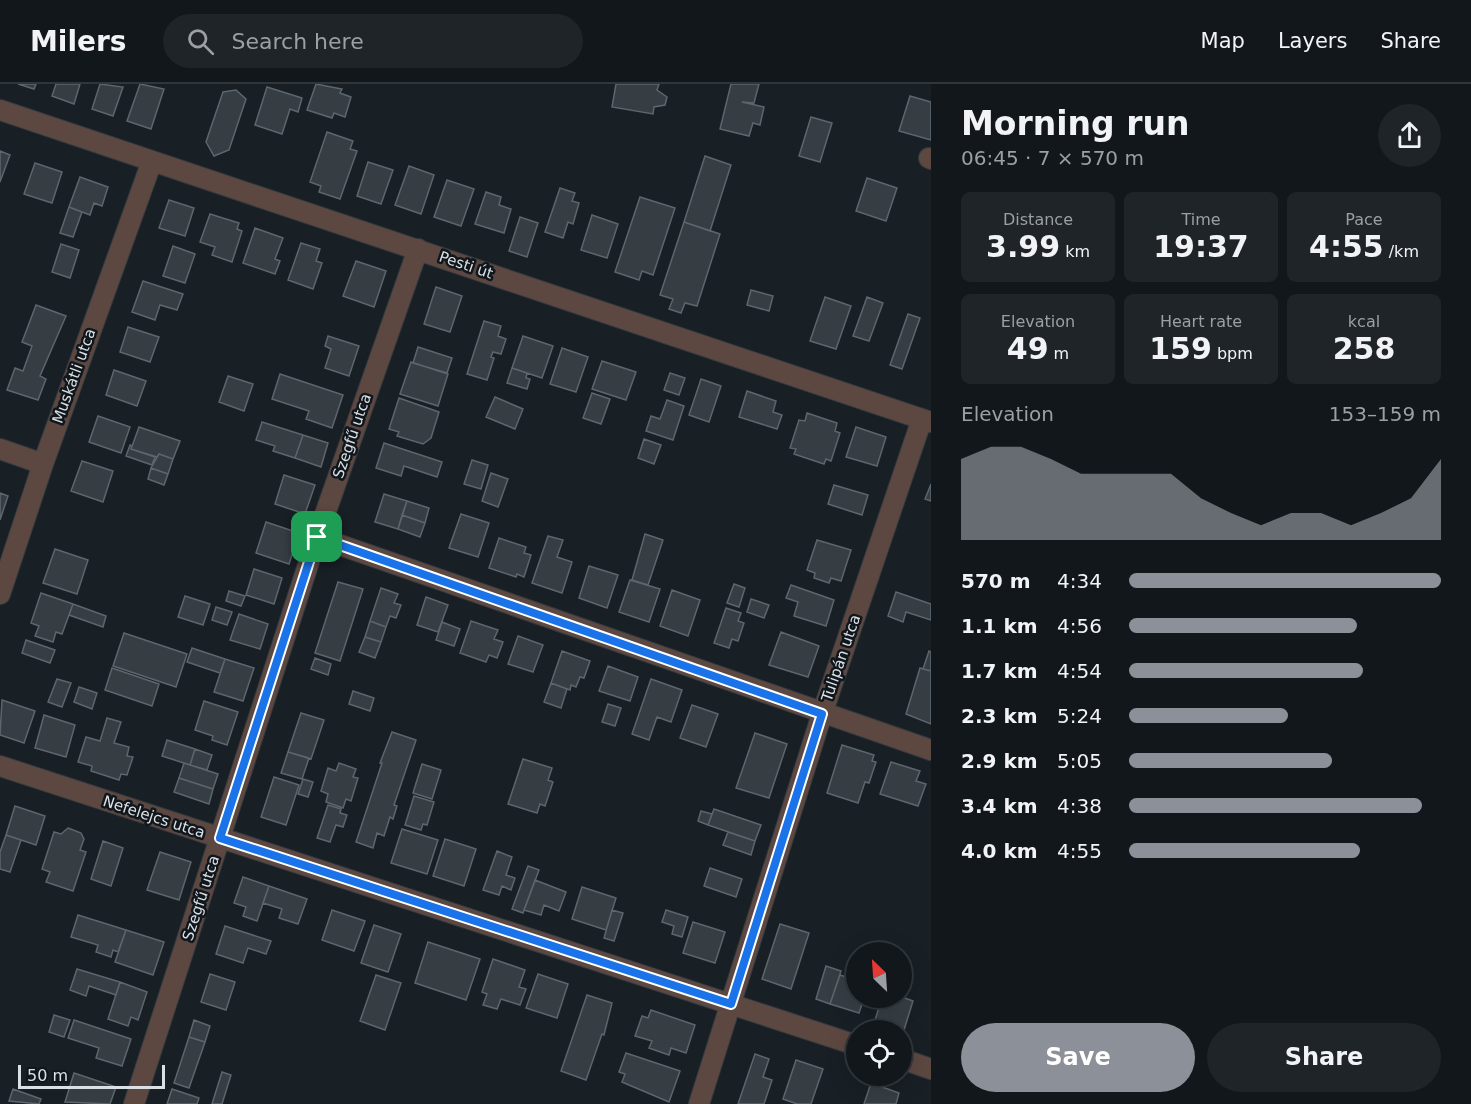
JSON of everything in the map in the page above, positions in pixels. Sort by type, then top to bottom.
[{"type":"street","name":"Pesti út","points":[[0,110],[927,421]]},
{"type":"street","name":"Muskátli utca","points":[[0,594],[43,464],[152,160]]},
{"type":"street","name":"Szegfű utca","points":[[134,1104],[317,537],[418,249]]},
{"type":"street","name":"Tulipán utca","points":[[699,1104],[822,714],[927,421]]},
{"type":"street","points":[[0,449],[43,464]]},
{"type":"street","points":[[317,537],[931,750]]},
{"type":"street","name":"Nefelejcs utca","points":[[0,766],[846,1042]]},
{"type":"street","points":[[912,1062],[931,1069]]},
{"type":"building","points":[[18,84],[36,84],[34,89]]},
{"type":"building","points":[[56,84],[80,84],[74,104],[52,96]]},
{"type":"building","points":[[100,84],[123,87],[113,116],[92,109]]},
{"type":"building","points":[[140,84],[164,89],[151,129],[127,121]]},
{"type":"building","points":[[316,84],[342,89],[340,93],[351,97],[345,117],[334,113],[332,118],[307,110]]},
{"type":"building","points":[[616,84],[659,84],[657,90],[667,97],[665,105],[654,107],[653,114],[612,107]]},
{"type":"building","points":[[731,84],[759,84],[754,103],[742,102],[764,107],[760,125],[753,123],[749,136],[720,129]]},
{"type":"building","points":[[267,87],[302,98],[298,112],[290,109],[282,134],[255,125]]},
{"type":"building","points":[[236,90],[246,99],[229,150],[214,156],[206,142],[223,92]]},
{"type":"building","points":[[910,96],[931,102],[931,140],[899,131]]},
{"type":"building","points":[[811,117],[832,123],[820,162],[799,156]]},
{"type":"building","points":[[327,132],[353,141],[350,149],[357,151],[340,199],[319,192],[321,186],[310,182]]},
{"type":"building","points":[[0,151],[10,155],[0,182]]},
{"type":"building","points":[[705,156],[731,165],[710,231],[684,222]]},
{"type":"building","points":[[368,162],[393,170],[381,204],[357,196]]},
{"type":"building","points":[[35,163],[62,172],[52,203],[24,194]]},
{"type":"building","points":[[409,166],[434,175],[421,214],[395,205]]},
{"type":"building","points":[[80,177],[108,187],[102,206],[94,203],[90,215],[69,207]]},
{"type":"building","points":[[867,178],[897,188],[886,221],[856,211]]},
{"type":"building","points":[[447,180],[474,189],[461,226],[434,217]]},
{"type":"building","points":[[560,188],[575,193],[572,201],[579,203],[573,224],[568,222],[563,238],[545,232]]},
{"type":"building","points":[[486,192],[501,197],[499,205],[511,209],[504,233],[475,224]]},
{"type":"building","points":[[640,197],[675,208],[653,275],[642,271],[639,280],[615,272]]},
{"type":"building","points":[[169,200],[194,208],[185,236],[159,228]]},
{"type":"building","points":[[69,207],[82,212],[73,237],[60,233]]},
{"type":"building","points":[[210,214],[239,223],[237,229],[242,231],[232,262],[212,255],[215,247],[200,242]]},
{"type":"building","points":[[592,215],[618,224],[607,258],[581,250]]},
{"type":"building","points":[[520,217],[538,223],[527,257],[509,251]]},
{"type":"building","points":[[684,222],[720,234],[697,306],[685,303],[681,313],[669,309],[673,299],[660,295]]},
{"type":"building","points":[[255,228],[283,238],[275,259],[280,261],[275,274],[243,263]]},
{"type":"building","points":[[301,243],[320,249],[316,261],[322,263],[313,289],[288,280]]},
{"type":"building","points":[[61,244],[79,250],[70,278],[52,272]]},
{"type":"building","points":[[173,246],[195,254],[185,283],[163,276]]},
{"type":"building","points":[[356,261],[386,271],[374,307],[343,296]]},
{"type":"building","points":[[143,281],[183,294],[177,310],[160,305],[155,320],[132,312]]},
{"type":"building","points":[[436,287],[462,296],[450,332],[424,324]]},
{"type":"building","points":[[751,290],[773,296],[769,311],[747,305]]},
{"type":"building","points":[[825,297],[851,306],[836,349],[810,341]]},
{"type":"building","points":[[867,297],[883,303],[869,341],[853,336]]},
{"type":"building","points":[[36,305],[66,316],[40,376],[46,379],[38,400],[7,390],[15,368],[23,371],[32,346],[22,342]]},
{"type":"building","points":[[908,314],[920,318],[902,369],[890,365]]},
{"type":"building","points":[[484,321],[501,326],[498,336],[506,339],[501,354],[493,352],[491,357],[494,358],[487,380],[467,374]]},
{"type":"building","points":[[128,327],[159,337],[150,362],[120,352]]},
{"type":"building","points":[[328,336],[359,346],[349,376],[325,368],[331,349],[325,346]]},
{"type":"building","points":[[523,336],[553,346],[542,378],[512,368]]},
{"type":"building","points":[[418,347],[452,358],[447,373],[413,363]]},
{"type":"building","points":[[562,348],[588,357],[576,392],[550,384]]},
{"type":"building","points":[[602,361],[636,372],[626,400],[592,389]]},
{"type":"building","points":[[411,362],[448,374],[438,406],[400,394]]},
{"type":"building","points":[[512,368],[527,373],[526,378],[530,379],[527,389],[507,383]]},
{"type":"building","points":[[114,370],[146,381],[137,406],[106,395]]},
{"type":"building","points":[[670,373],[685,378],[679,395],[664,390]]},
{"type":"building","points":[[280,374],[343,395],[332,428],[306,419],[309,411],[272,399]]},
{"type":"building","points":[[228,376],[253,384],[244,411],[219,402]]},
{"type":"building","points":[[701,379],[721,386],[709,422],[689,415]]},
{"type":"building","points":[[747,391],[776,401],[773,412],[782,415],[777,429],[739,417]]},
{"type":"building","points":[[592,393],[610,399],[601,424],[583,418]]},
{"type":"building","points":[[495,397],[523,409],[515,429],[486,417]]},
{"type":"building","points":[[399,398],[439,412],[431,438],[423,444],[397,436],[399,432],[389,429]]},
{"type":"building","points":[[667,400],[684,406],[673,440],[646,431],[651,416],[660,419]]},
{"type":"building","points":[[807,413],[837,423],[835,431],[840,433],[831,461],[826,459],[824,464],[794,454],[796,449],[790,448],[799,420],[805,421]]},
{"type":"building","points":[[98,416],[130,427],[121,453],[89,442]]},
{"type":"building","points":[[262,422],[303,435],[295,458],[273,451],[275,446],[256,440]]},
{"type":"building","points":[[139,427],[180,441],[173,459],[131,449]]},
{"type":"building","points":[[856,427],[886,437],[877,466],[846,457]]},
{"type":"building","points":[[303,435],[328,443],[321,467],[295,458]]},
{"type":"building","points":[[644,439],[661,445],[654,464],[638,458]]},
{"type":"building","points":[[384,443],[442,462],[437,477],[404,466],[401,476],[376,468]]},
{"type":"building","points":[[130,445],[131,449],[155,457],[152,465],[126,456]]},
{"type":"building","points":[[159,454],[173,459],[168,474],[151,468]]},
{"type":"building","points":[[472,460],[488,465],[481,489],[464,484]]},
{"type":"building","points":[[82,461],[113,471],[103,502],[71,491]]},
{"type":"building","points":[[151,468],[168,474],[164,485],[148,479]]},
{"type":"building","points":[[491,473],[508,479],[498,507],[482,501]]},
{"type":"building","points":[[284,475],[315,485],[305,514],[275,504]]},
{"type":"building","points":[[931,484],[931,501],[925,499]]},
{"type":"building","points":[[834,485],[868,495],[862,515],[828,504]]},
{"type":"building","points":[[0,493],[8,496],[0,520]]},
{"type":"building","points":[[384,494],[407,501],[398,529],[375,522]]},
{"type":"building","points":[[407,501],[429,508],[425,523],[402,515]]},
{"type":"building","points":[[461,514],[489,523],[478,557],[449,548]]},
{"type":"building","points":[[402,515],[425,523],[420,537],[398,529]]},
{"type":"building","points":[[266,522],[299,533],[289,564],[256,553]]},
{"type":"building","points":[[645,534],[663,540],[648,585],[632,580]]},
{"type":"building","points":[[548,536],[563,540],[557,557],[572,562],[562,593],[532,583]]},
{"type":"building","points":[[499,538],[526,547],[524,553],[531,555],[524,577],[517,574],[516,577],[489,568]]},
{"type":"building","points":[[817,540],[851,550],[841,581],[831,578],[829,583],[814,578],[815,573],[807,570]]},
{"type":"building","points":[[55,549],[88,560],[77,594],[43,583]]},
{"type":"building","points":[[589,566],[618,575],[607,608],[579,598]]},
{"type":"building","points":[[254,569],[282,578],[274,604],[246,595]]},
{"type":"building","points":[[630,580],[660,589],[649,622],[619,612]]},
{"type":"building","points":[[338,582],[363,589],[340,661],[315,653]]},
{"type":"building","points":[[734,584],[745,588],[739,607],[727,603]]},
{"type":"building","points":[[791,585],[834,600],[826,626],[794,616],[798,602],[786,598]]},
{"type":"building","points":[[381,588],[398,594],[394,603],[401,605],[396,618],[390,616],[386,627],[370,621]]},
{"type":"building","points":[[672,590],[700,600],[688,636],[660,626]]},
{"type":"building","points":[[229,591],[245,596],[241,606],[226,601]]},
{"type":"building","points":[[896,592],[931,604],[931,620],[906,612],[903,622],[888,616]]},
{"type":"building","points":[[41,593],[73,604],[62,634],[56,632],[53,642],[35,636],[39,626],[31,623]]},
{"type":"building","points":[[185,596],[210,604],[203,625],[178,617]]},
{"type":"building","points":[[426,597],[448,605],[438,632],[417,625]]},
{"type":"building","points":[[751,599],[769,605],[764,618],[747,612]]},
{"type":"building","points":[[73,604],[106,616],[103,627],[69,615]]},
{"type":"building","points":[[216,607],[232,612],[227,625],[212,620]]},
{"type":"building","points":[[726,608],[741,613],[738,621],[744,623],[738,641],[732,639],[729,648],[714,643]]},
{"type":"building","points":[[239,614],[268,624],[260,649],[230,640]]},
{"type":"building","points":[[370,621],[386,627],[381,642],[365,637]]},
{"type":"building","points":[[471,621],[498,630],[494,639],[503,642],[497,658],[489,655],[486,662],[460,653]]},
{"type":"building","points":[[442,622],[460,629],[454,646],[436,640]]},
{"type":"building","points":[[781,632],[819,646],[808,677],[769,665]]},
{"type":"building","points":[[124,633],[187,654],[176,687],[113,666]]},
{"type":"building","points":[[518,636],[543,645],[533,672],[508,664]]},
{"type":"building","points":[[365,637],[381,642],[375,658],[359,652]]},
{"type":"building","points":[[26,640],[55,650],[50,663],[22,653]]},
{"type":"building","points":[[192,648],[225,659],[220,673],[187,662]]},
{"type":"building","points":[[562,651],[590,661],[584,678],[580,677],[576,687],[571,685],[570,690],[551,683]]},
{"type":"building","points":[[929,651],[931,652],[931,671],[923,669]]},
{"type":"building","points":[[315,658],[331,664],[328,675],[311,669]]},
{"type":"building","points":[[225,659],[254,668],[243,701],[214,692]]},
{"type":"building","points":[[608,666],[638,677],[630,701],[599,691]]},
{"type":"building","points":[[112,668],[159,684],[152,706],[105,690]]},
{"type":"building","points":[[920,668],[931,671],[931,724],[906,714]]},
{"type":"building","points":[[57,679],[71,683],[62,707],[48,702]]},
{"type":"building","points":[[651,679],[682,690],[671,722],[657,717],[649,740],[632,734]]},
{"type":"building","points":[[551,683],[567,689],[561,708],[544,702]]},
{"type":"building","points":[[79,687],[97,693],[92,709],[74,702]]},
{"type":"building","points":[[353,691],[374,698],[370,711],[349,704]]},
{"type":"building","points":[[2,700],[35,711],[24,743],[0,735]]},
{"type":"building","points":[[204,701],[238,712],[227,745],[212,740],[213,736],[195,730]]},
{"type":"building","points":[[608,704],[621,708],[615,726],[602,722]]},
{"type":"building","points":[[692,705],[718,714],[706,747],[680,738]]},
{"type":"building","points":[[301,713],[324,720],[311,759],[288,752]]},
{"type":"building","points":[[44,715],[75,725],[66,757],[35,748]]},
{"type":"building","points":[[107,718],[121,722],[114,743],[129,747],[127,756],[133,757],[127,775],[121,774],[119,780],[91,771],[92,766],[78,762],[86,737],[100,741]]},
{"type":"building","points":[[392,732],[416,740],[394,805],[397,806],[393,819],[390,817],[384,836],[377,833],[373,848],[356,842]]},
{"type":"building","points":[[755,733],[787,744],[769,798],[736,788]]},
{"type":"building","points":[[167,740],[195,749],[190,765],[162,756]]},
{"type":"building","points":[[842,745],[874,755],[872,761],[876,762],[869,783],[865,782],[858,803],[827,793]]},
{"type":"building","points":[[195,749],[212,755],[207,770],[190,765]]},
{"type":"building","points":[[288,752],[309,758],[302,779],[281,773]]},
{"type":"building","points":[[523,759],[552,768],[548,780],[553,782],[545,806],[540,804],[537,813],[508,804]]},
{"type":"building","points":[[891,762],[920,771],[916,781],[926,784],[918,806],[880,794]]},
{"type":"building","points":[[184,763],[218,774],[213,789],[179,778]]},
{"type":"building","points":[[339,763],[356,769],[353,777],[358,778],[351,801],[346,799],[343,808],[326,802],[328,794],[321,791],[328,768],[336,771]]},
{"type":"building","points":[[422,764],[441,770],[432,799],[413,793]]},
{"type":"building","points":[[274,777],[299,785],[286,825],[261,817]]},
{"type":"building","points":[[179,778],[213,789],[209,804],[174,792]]},
{"type":"building","points":[[303,779],[313,782],[308,797],[298,794]]},
{"type":"building","points":[[414,796],[434,802],[427,825],[423,824],[421,830],[405,825]]},
{"type":"building","points":[[328,805],[341,809],[340,813],[347,815],[343,827],[336,825],[330,842],[317,838]]},
{"type":"building","points":[[15,806],[45,816],[36,845],[6,835]]},
{"type":"building","points":[[714,809],[761,825],[755,841],[708,825]]},
{"type":"building","points":[[701,811],[712,814],[708,825],[698,821]]},
{"type":"building","points":[[68,828],[81,833],[84,839],[80,850],[86,852],[73,891],[46,882],[50,872],[42,869],[54,832],[61,834]]},
{"type":"building","points":[[402,829],[438,840],[427,874],[391,863]]},
{"type":"building","points":[[728,832],[755,841],[751,855],[723,845]]},
{"type":"building","points":[[6,835],[21,840],[10,872],[0,869],[0,852]]},
{"type":"building","points":[[445,839],[476,849],[464,886],[433,876]]},
{"type":"building","points":[[103,841],[123,848],[111,886],[91,879]]},
{"type":"building","points":[[497,851],[512,857],[506,875],[515,878],[511,890],[502,886],[499,895],[483,890]]},
{"type":"building","points":[[160,852],[191,862],[179,900],[147,890]]},
{"type":"building","points":[[528,866],[539,870],[523,913],[512,909]]},
{"type":"building","points":[[710,868],[742,879],[736,897],[704,886]]},
{"type":"building","points":[[243,877],[269,886],[257,921],[243,916],[246,907],[234,903]]},
{"type":"building","points":[[535,880],[566,892],[559,911],[544,905],[541,915],[524,910]]},
{"type":"building","points":[[269,886],[307,899],[298,924],[279,918],[282,909],[263,903]]},
{"type":"building","points":[[582,887],[616,898],[606,930],[572,919]]},
{"type":"building","points":[[332,910],[365,921],[354,951],[322,940]]},
{"type":"building","points":[[612,910],[623,913],[614,941],[604,938]]},
{"type":"building","points":[[666,910],[688,917],[682,937],[672,934],[674,926],[662,922]]},
{"type":"building","points":[[78,915],[126,930],[118,952],[113,950],[111,957],[96,952],[98,945],[71,937]]},
{"type":"building","points":[[693,922],[725,932],[715,963],[683,953]]},
{"type":"building","points":[[780,924],[809,933],[791,989],[762,979]]},
{"type":"building","points":[[374,925],[401,934],[388,972],[361,963]]},
{"type":"building","points":[[225,926],[271,941],[266,954],[248,948],[243,963],[216,954]]},
{"type":"building","points":[[126,930],[164,942],[153,975],[115,962]]},
{"type":"building","points":[[428,942],[480,959],[466,1000],[415,983]]},
{"type":"building","points":[[493,959],[525,970],[519,987],[526,989],[520,1005],[501,999],[497,1009],[483,1005],[487,994],[482,992]]},
{"type":"building","points":[[826,966],[841,971],[830,1004],[816,999]]},
{"type":"building","points":[[77,969],[120,982],[116,995],[89,986],[86,996],[70,990]]},
{"type":"building","points":[[210,974],[235,982],[226,1010],[201,1002]]},
{"type":"building","points":[[538,974],[568,984],[557,1018],[526,1008]]},
{"type":"building","points":[[376,975],[401,983],[385,1030],[360,1021]]},
{"type":"building","points":[[840,975],[846,977],[846,1008],[861,1008],[859,1013],[830,1004]]},
{"type":"building","points":[[120,982],[147,992],[138,1020],[131,1017],[128,1026],[108,1019]]},
{"type":"building","points":[[587,995],[612,1003],[604,1035],[602,1034],[586,1080],[561,1071]]},
{"type":"building","points":[[879,1008],[911,1008],[907,1020],[875,1020]]},
{"type":"building","points":[[651,1010],[695,1025],[686,1053],[671,1048],[669,1055],[649,1048],[652,1041],[635,1036],[642,1016],[648,1018]]},
{"type":"building","points":[[54,1015],[70,1020],[64,1037],[49,1032]]},
{"type":"building","points":[[74,1020],[131,1039],[122,1066],[96,1058],[99,1048],[68,1038]]},
{"type":"building","points":[[194,1020],[210,1026],[205,1042],[189,1037]]},
{"type":"building","points":[[189,1037],[205,1042],[189,1088],[174,1083]]},
{"type":"building","points":[[626,1053],[680,1071],[669,1102],[622,1082],[625,1074],[619,1072]]},
{"type":"building","points":[[755,1054],[769,1059],[763,1077],[772,1080],[764,1104],[738,1104]]},
{"type":"building","points":[[796,1060],[823,1069],[811,1104],[797,1104],[783,1099]]},
{"type":"building","points":[[222,1072],[231,1075],[222,1104],[212,1104]]},
{"type":"building","points":[[74,1073],[116,1087],[110,1104],[65,1102]]},
{"type":"building","points":[[870,1086],[879,1086],[899,1093],[896,1104],[864,1104]]},
{"type":"building","points":[[13,1089],[41,1099],[39,1104],[9,1101]]},
{"type":"building","points":[[172,1089],[199,1098],[197,1104],[167,1104]]},
{"type":"route","points":[[317,537],[822,714],[731,1004],[220,838],[317,537]]}]
